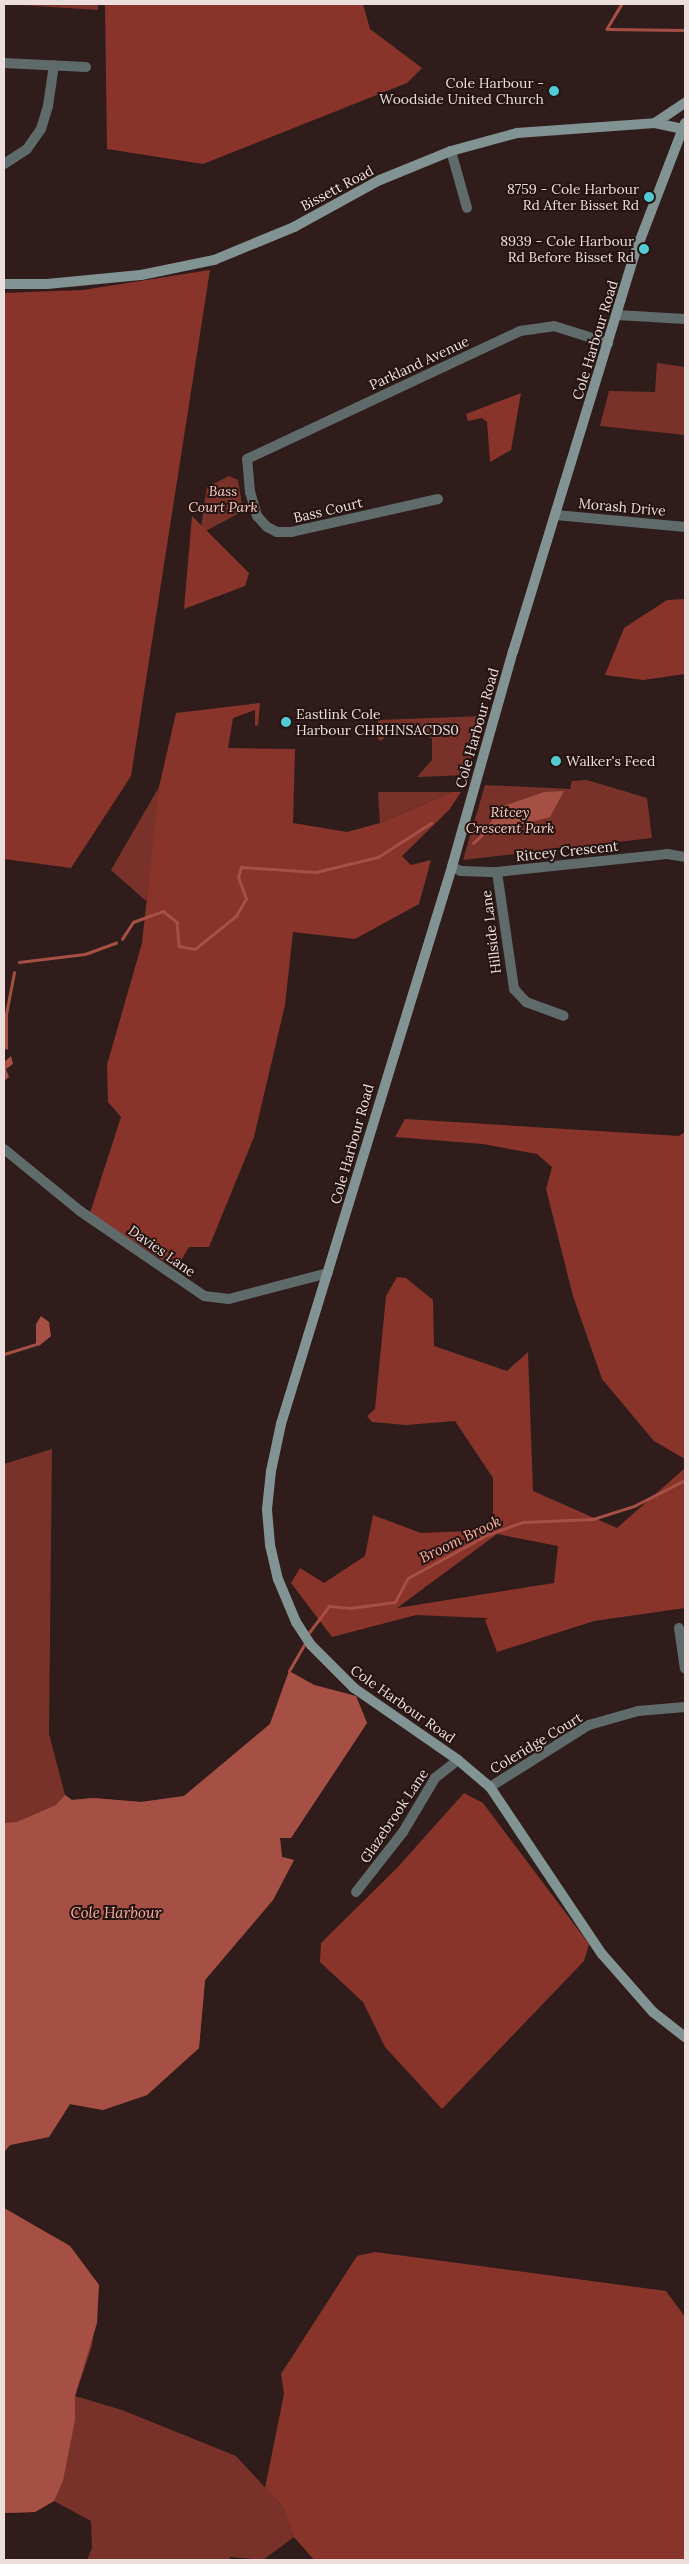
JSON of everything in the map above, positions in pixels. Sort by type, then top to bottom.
[{"type":"main road","points":[[655,123],[685,104]]},
{"type":"main road","name":"Bissett Road","points":[[4,284],[47,284],[141,274],[214,260],[294,227],[380,180],[451,151],[517,132],[655,123],[685,127]]},
{"type":"main road","name":"Cole Harbour Road","points":[[685,127],[647,217],[513,651],[452,868],[273,1455],[267,1510],[275,1568],[296,1622],[327,1664],[364,1696],[458,1760],[490,1787],[602,1954],[648,2006],[685,2037]]},
{"type":"street","points":[[4,62],[86,67]]},
{"type":"street","points":[[4,164],[27,149],[41,129],[48,106],[54,65]]},
{"type":"street","points":[[451,151],[467,208]]},
{"type":"street","points":[[617,316],[685,319]]},
{"type":"street","name":"Parkland Avenue","points":[[247,459],[512,333],[554,326],[608,343]]},
{"type":"street","name":"Bass Court","points":[[247,459],[250,492],[257,516],[266,527],[278,532],[292,532],[438,499]]},
{"type":"street","name":"Morash Drive","points":[[556,515],[685,527]]},
{"type":"street","name":"Ritcey Crescent","points":[[452,868],[461,872],[497,872],[667,854],[685,857]]},
{"type":"street","name":"Hillside Lane","points":[[497,872],[514,989],[526,1002],[564,1016]]},
{"type":"street","name":"Davies Lane","points":[[4,1149],[80,1211],[204,1296],[229,1299],[328,1273]]},
{"type":"street","points":[[679,1628],[685,1669]]},
{"type":"street","name":"Coleridge Court","points":[[490,1787],[589,1726],[638,1711],[685,1707]]},
{"type":"street","name":"Glazebrook Lane","points":[[356,1892],[403,1832],[435,1778],[458,1760]]},
{"type":"green space","points":[[4,4],[98,4],[98,10]]},
{"type":"green space","points":[[657,363],[685,367],[685,435],[600,426],[609,391],[655,392]]},
{"type":"green space","name":"Bass Court Park","points":[[229,476],[238,480],[243,511],[200,534],[207,487]]},
{"type":"green space","points":[[484,716],[468,775],[417,777],[432,760],[432,739],[417,725],[397,725],[381,741],[378,739],[378,720]]},
{"type":"green space","name":"Ritcey Crescent Park","points":[[587,780],[647,798],[652,838],[463,860],[485,785],[570,789],[572,781]]},
{"type":"green space","points":[[159,787],[152,871],[146,901],[111,870]]},
{"type":"green space","points":[[378,792],[452,792],[380,823]]},
{"type":"green space","name":"Cole Harbour","points":[[52,1449],[49,1734],[65,1795],[72,1800],[93,1798],[141,1802],[184,1796],[270,1724],[289,1671],[314,1685],[356,1696],[367,1723],[291,1838],[280,1838],[282,1857],[294,1860],[273,1900],[205,1980],[199,2048],[147,2095],[103,2110],[70,2104],[49,2137],[10,2145],[4,2152],[4,1464]]},
{"type":"green space","points":[[4,2208],[70,2246],[99,2285],[92,2346],[75,2396],[122,2410],[236,2456],[282,2506],[294,2537],[263,2560],[230,2557],[229,2560],[87,2560],[92,2548],[91,2521],[54,2501],[35,2512],[4,2513]]},
{"type":"shaded area","points":[[105,4],[363,4],[370,29],[422,68],[407,83],[203,164],[107,149]]},
{"type":"shaded area","points":[[210,270],[131,776],[71,868],[4,859],[4,293],[83,290]]},
{"type":"shaded area","points":[[521,393],[511,450],[490,462],[487,422],[482,418],[468,421],[466,414]]},
{"type":"shaded area","points":[[192,516],[249,573],[245,586],[184,609]]},
{"type":"shaded area","points":[[685,599],[685,674],[643,680],[605,675],[624,628],[667,600]]},
{"type":"shaded area","points":[[260,703],[258,725],[255,726],[255,710],[233,718],[228,748],[295,749],[293,823],[347,832],[380,823],[452,792],[461,792],[449,810],[402,856],[411,865],[431,860],[419,904],[355,939],[293,932],[285,1005],[254,1137],[209,1247],[189,1247],[176,1269],[90,1213],[121,1117],[108,1102],[107,1065],[142,943],[159,787],[176,713]]},
{"type":"shaded area","points":[[405,1119],[679,1136],[685,1132],[685,1459],[654,1441],[602,1379],[573,1296],[546,1189],[552,1167],[537,1154],[483,1144],[395,1137]]},
{"type":"shaded area","points":[[397,1277],[406,1278],[433,1300],[434,1346],[507,1371],[528,1352],[533,1491],[617,1528],[685,1468],[685,1608],[594,1621],[497,1652],[485,1620],[488,1618],[416,1615],[332,1637],[291,1583],[300,1568],[324,1583],[365,1556],[373,1515],[421,1533],[493,1530],[493,1478],[455,1421],[406,1425],[372,1422],[367,1416],[375,1409],[386,1296]],"holes":[[[497,1534],[558,1546],[554,1583],[397,1608]]]},
{"type":"shaded area","points":[[464,1793],[483,1803],[589,1944],[584,1961],[442,2109],[385,2047],[363,2002],[320,1962],[321,1943],[397,1868]]},
{"type":"shaded area","points":[[375,2252],[666,2291],[685,2317],[685,2560],[314,2560],[294,2537],[282,2506],[265,2488],[284,2394],[281,2374],[357,2256]]},
{"type":"water","points":[[564,791],[550,817],[482,835],[501,807],[544,792]]},
{"type":"water","points":[[11,1056],[13,1064],[6,1069],[9,1077],[4,1081],[4,1062]]},
{"type":"water","points":[[41,1316],[49,1322],[51,1336],[39,1346],[36,1344],[36,1324]]},
{"type":"water","name":"Cole Harbour","points":[[289,1671],[314,1685],[356,1696],[367,1723],[291,1838],[280,1838],[282,1857],[294,1860],[273,1900],[205,1980],[199,2048],[147,2095],[103,2110],[70,2104],[49,2137],[10,2145],[4,2152],[5,1823],[17,1822],[56,1805],[65,1795],[72,1800],[93,1798],[141,1802],[184,1796],[270,1724]]},
{"type":"water","points":[[4,2208],[70,2246],[99,2285],[97,2323],[75,2396],[75,2420],[63,2481],[54,2501],[35,2512],[4,2513]]},
{"type":"waterway","points":[[622,4],[607,29],[685,30]]},
{"type":"waterway","points":[[122,939],[133,922],[163,911],[177,922],[179,946],[195,949],[236,916],[246,899],[238,877],[241,867],[316,872],[378,857],[431,823]]},
{"type":"waterway","points":[[473,843],[482,835]]},
{"type":"waterway","points":[[19,962],[85,954],[116,943]]},
{"type":"waterway","points":[[6,1048],[6,1014],[14,973]]},
{"type":"waterway","points":[[4,1354],[36,1344]]},
{"type":"waterway","name":"Broom Brook","points":[[308,1634],[329,1606],[350,1608],[395,1602],[408,1578],[487,1535],[523,1522],[593,1519],[634,1506],[685,1480]]},
{"type":"waterway","name":"Broom Brook","points":[[289,1671],[306,1642]]},
{"type":"place","name":"Cole Harbour - Woodside United Church","points":[[554,91]]},
{"type":"place","name":"8759 - Cole Harbour Rd After Bisset Rd","points":[[649,197]]},
{"type":"place","name":"8939 - Cole Harbour Rd Before Bisset Rd","points":[[644,249]]},
{"type":"place","name":"Eastlink Cole Harbour CHRHNSACDS0","points":[[286,722]]},
{"type":"place","name":"Walker's Feed","points":[[556,761]]}]
